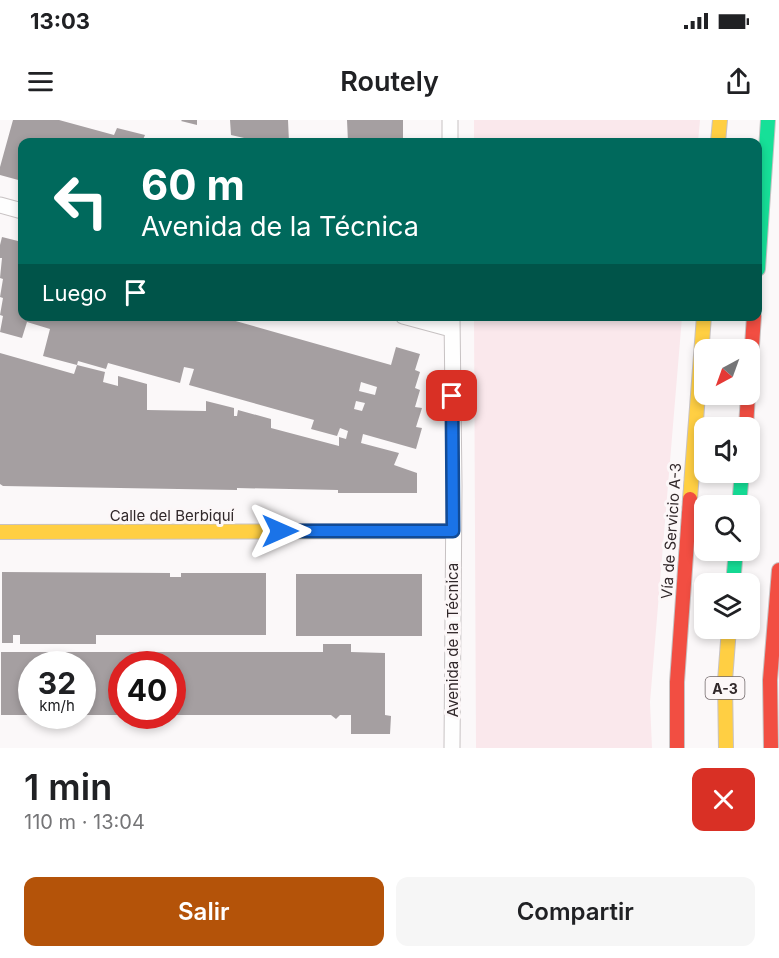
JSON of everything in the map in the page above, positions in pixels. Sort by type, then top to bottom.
[{"type":"main road","points":[[718,138],[720,120]]},
{"type":"main road","points":[[762,209],[768,120]]},
{"type":"main road","name":"Vía de Servicio A-3","points":[[677,748],[677,682],[704,321]]},
{"type":"main road","points":[[752,339],[754,321]]},
{"type":"main road","name":"Calle del Berbiquí","points":[[0,532],[453,531]]},
{"type":"main road","points":[[771,748],[770,680],[779,570]]},
{"type":"main road","name":"A-3","points":[[726,748],[725,681],[728,639]]},
{"type":"street","points":[[450,120],[450,138]]},
{"type":"street","points":[[0,205],[18,210]]},
{"type":"street","name":"Avenida de la Técnica","points":[[452,323],[452,748]]},
{"type":"shaded area","points":[[474,120],[700,120],[698,138],[474,138]]},
{"type":"shaded area","points":[[474,321],[682,321],[650,702],[652,748],[476,748]]},
{"type":"building","points":[[13,120],[59,120],[114,135],[117,128],[145,135],[144,138],[18,138],[18,180],[0,175],[0,167]]},
{"type":"building","points":[[197,120],[197,125],[181,121]]},
{"type":"building","points":[[230,120],[288,120],[289,138],[244,138],[231,135]]},
{"type":"building","points":[[347,120],[403,120],[403,138],[348,138]]},
{"type":"building","points":[[2,237],[18,241],[18,321],[236,321],[391,365],[396,347],[420,354],[415,370],[420,372],[415,388],[420,390],[415,407],[422,408],[416,427],[422,428],[416,449],[363,434],[361,443],[399,453],[394,465],[417,473],[417,493],[338,493],[338,490],[237,488],[237,490],[3,486],[0,484],[0,353],[74,374],[77,365],[43,356],[50,329],[27,322],[22,338],[0,332],[3,316],[0,315],[3,298],[0,297],[3,279],[0,278],[2,258],[0,258]],"holes":[[[78,361],[106,369],[108,363],[180,383],[184,367],[194,369],[189,385],[314,420],[311,429],[337,436],[340,428],[348,431],[346,439],[339,437],[339,446],[271,428],[271,419],[238,410],[237,416],[234,416],[234,408],[206,401],[206,411],[147,410],[147,384],[118,376],[118,386],[103,382],[105,372],[77,365]],[[361,382],[377,387],[375,395],[359,391]],[[356,401],[365,403],[362,411],[354,409]]]},
{"type":"building","points":[[2,572],[170,573],[170,577],[181,577],[181,573],[266,573],[266,635],[96,635],[96,644],[20,644],[20,635],[13,635],[13,643],[2,643]]},
{"type":"building","points":[[296,574],[422,574],[422,636],[296,636]]},
{"type":"building","points":[[323,644],[351,644],[351,652],[385,653],[385,715],[391,716],[390,734],[351,734],[351,715],[340,715],[336,719],[331,715],[186,715],[186,652],[323,652]]},
{"type":"building","points":[[1,652],[18,652],[18,715],[1,715]]},
{"type":"building","points":[[96,652],[108,652],[108,715],[96,715]]},
{"type":"traffic: fast","points":[[762,209],[768,120]]},
{"type":"traffic: fast","points":[[740,495],[741,483]]},
{"type":"traffic: fast","points":[[734,573],[735,561]]},
{"type":"traffic: slow","points":[[718,138],[720,120]]},
{"type":"traffic: slow","points":[[690,499],[704,321]]},
{"type":"traffic: slow","points":[[0,532],[453,531]]},
{"type":"traffic: slow","points":[[726,748],[725,681],[728,639]]},
{"type":"traffic: jam","points":[[752,339],[754,321]]},
{"type":"traffic: jam","points":[[747,405],[747,417]]},
{"type":"traffic: jam","points":[[677,748],[677,682],[690,499]]},
{"type":"traffic: jam","points":[[771,748],[770,680],[779,570]]},
{"type":"route","points":[[280,531],[453,531],[452,396]]}]
